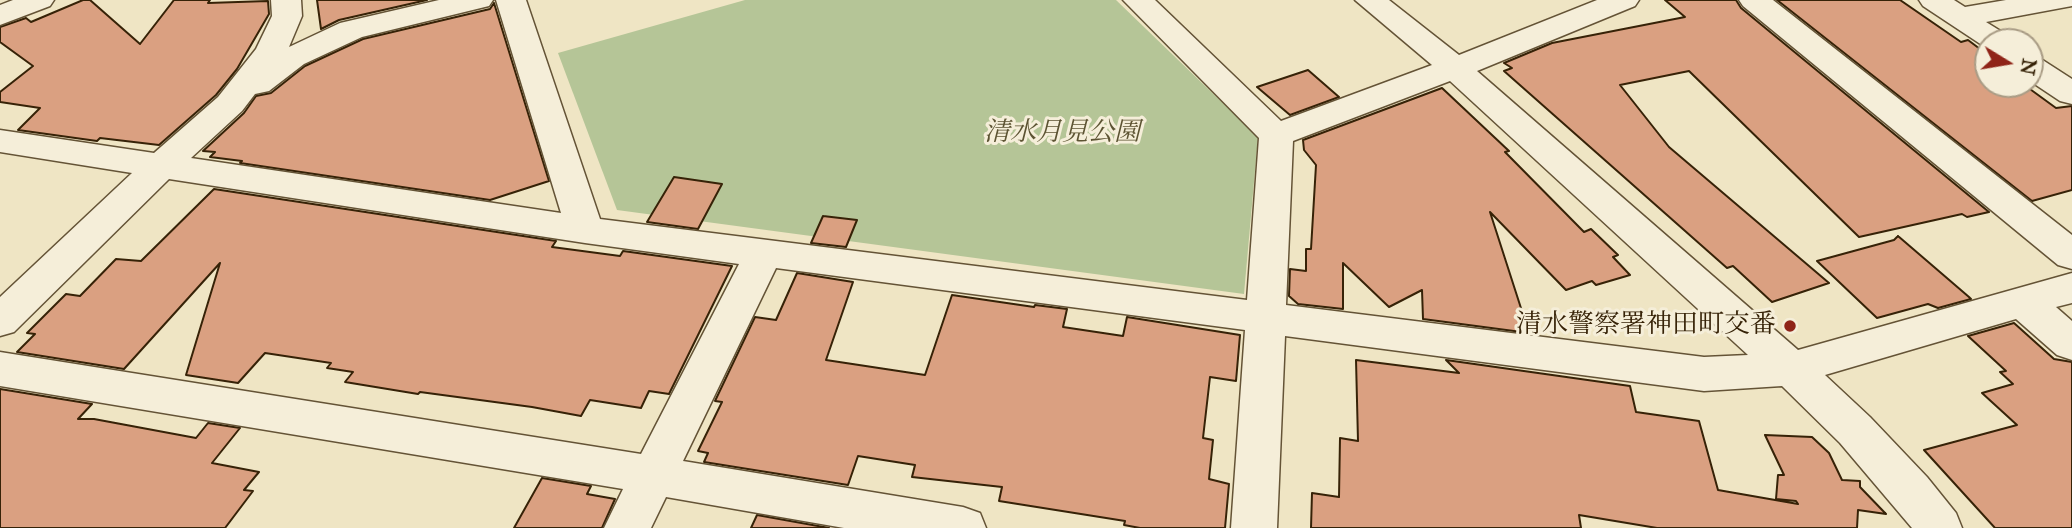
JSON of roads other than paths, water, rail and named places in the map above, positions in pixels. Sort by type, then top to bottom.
[{"type":"street","points":[[0,16],[38,0]]},
{"type":"street","points":[[230,104],[271,51],[287,16],[286,0]]},
{"type":"street","points":[[0,321],[162,165],[230,104],[293,57],[351,30],[478,0]]},
{"type":"street","points":[[511,0],[585,230]]},
{"type":"street","points":[[1138,0],[1276,135],[1254,528]]},
{"type":"street","points":[[1370,0],[1455,68],[1791,369],[1855,430],[1911,491],[1939,528]]},
{"type":"street","points":[[1754,0],[2072,255]]},
{"type":"street","points":[[1934,0],[1975,28]]},
{"type":"street","points":[[1959,17],[2061,0]]},
{"type":"street","points":[[1276,135],[1455,68],[1604,3]]},
{"type":"street","points":[[2044,75],[2072,94]]},
{"type":"street","points":[[0,141],[585,230],[1266,315],[1704,374],[1791,369],[2072,288]]},
{"type":"street","points":[[627,528],[764,253]]},
{"type":"street","points":[[2023,302],[2072,344]]},
{"type":"street","points":[[0,369],[963,528]]},
{"type":"place","name":"清水警察署神田町交番","points":[[1790,326]]},
{"type":"park label","name":"清水月見公園","points":[[1062,134]]}]
